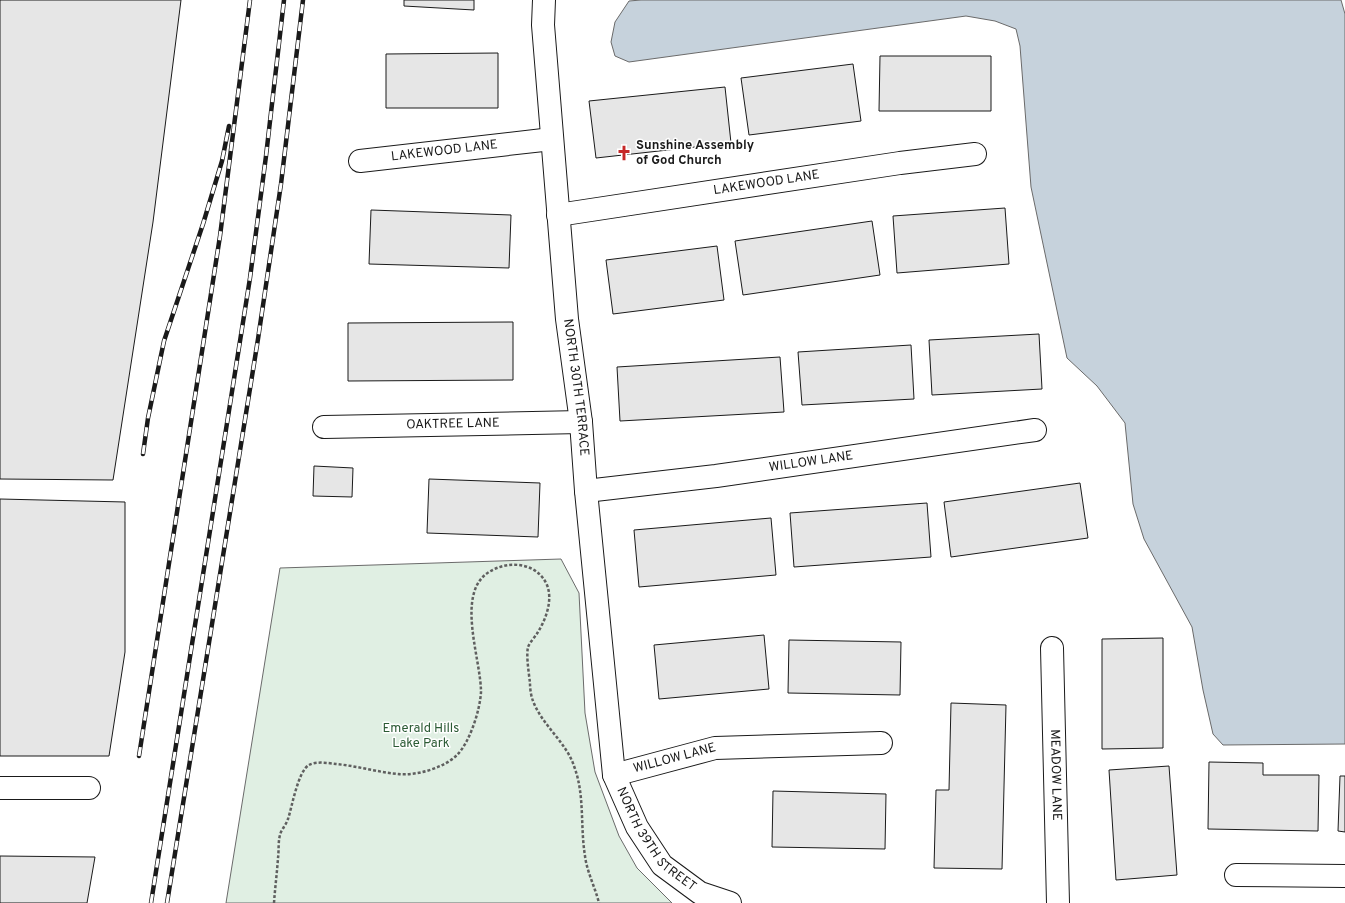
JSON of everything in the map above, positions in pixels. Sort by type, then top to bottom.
[{"type":"street","name":"NORTH 30TH TERRACE","points":[[544,0],[542,25],[567,319],[581,422],[586,491],[614,775]]},
{"type":"street","name":"LAKEWOOD LANE","points":[[360,161],[552,139]]},
{"type":"street","name":"LAKEWOOD LANE","points":[[558,215],[892,164],[976,154]]},
{"type":"street","name":"OAKTREE LANE","points":[[324,427],[581,422]]},
{"type":"street","name":"WILLOW LANE","points":[[586,491],[716,476],[1035,430]]},
{"type":"street","name":"MEADOW LANE","points":[[1052,648],[1058,903]]},
{"type":"street","name":"WILLOW LANE","points":[[614,775],[715,748],[881,742]]},
{"type":"street","name":"NORTH 39TH STREET","points":[[614,775],[637,827],[662,865],[700,893],[730,903]]},
{"type":"street","points":[[0,788],[89,788]]},
{"type":"street","points":[[1236,875],[1345,876]]},
{"type":"path","points":[[274,903],[280,834],[287,821],[302,773],[309,765],[323,762],[400,774],[427,771],[444,764],[457,755],[467,741],[476,717],[481,693],[471,611],[473,593],[482,576],[497,567],[514,564],[530,567],[540,574],[547,586],[550,601],[546,615],[539,631],[528,646],[532,699],[536,708],[574,764],[581,796],[583,814],[582,832],[585,858],[596,887],[599,903]]},
{"type":"green space","name":"Emerald Hills Lake Park","points":[[561,559],[579,593],[585,713],[595,772],[619,836],[637,868],[672,903],[226,903],[280,568]]},
{"type":"shaded area","points":[[1341,0],[1345,14],[1345,744],[1223,745],[1213,734],[1203,690],[1192,627],[1144,539],[1133,504],[1125,423],[1097,386],[1067,358],[1031,187],[1020,46],[1016,29],[995,21],[966,16],[629,62],[615,56],[611,42],[615,22],[629,1]]},
{"type":"building","points":[[0,0],[181,0],[153,222],[113,480],[0,479]]},
{"type":"building","points":[[404,0],[474,0],[474,10],[404,6]]},
{"type":"building","points":[[498,53],[498,108],[386,108],[386,54]]},
{"type":"building","points":[[880,56],[991,56],[991,111],[879,111]]},
{"type":"building","points":[[853,64],[861,121],[749,135],[741,78]]},
{"type":"building","points":[[725,87],[731,143],[596,158],[589,101]]},
{"type":"building","points":[[1005,208],[1009,264],[897,273],[893,216]]},
{"type":"building","points":[[371,210],[511,215],[509,268],[369,264]]},
{"type":"building","points":[[872,221],[880,275],[743,295],[735,241]]},
{"type":"building","points":[[717,246],[724,300],[613,314],[606,260]]},
{"type":"building","points":[[513,322],[513,380],[348,381],[348,323]]},
{"type":"building","points":[[1039,334],[1042,389],[932,395],[929,340]]},
{"type":"building","points":[[911,345],[914,399],[802,405],[798,352]]},
{"type":"building","points":[[780,357],[784,412],[620,421],[617,367]]},
{"type":"building","points":[[314,466],[353,468],[352,497],[313,496]]},
{"type":"building","points":[[429,479],[540,483],[538,537],[427,533]]},
{"type":"building","points":[[1080,483],[1088,538],[951,557],[944,502]]},
{"type":"building","points":[[0,499],[125,502],[125,652],[109,756],[0,756]]},
{"type":"building","points":[[927,503],[931,557],[794,567],[790,513]]},
{"type":"building","points":[[771,518],[776,575],[639,587],[634,530]]},
{"type":"building","points":[[764,635],[769,689],[659,699],[654,645]]},
{"type":"building","points":[[1163,638],[1163,748],[1102,749],[1102,639]]},
{"type":"building","points":[[789,640],[901,642],[900,695],[788,693]]},
{"type":"building","points":[[951,703],[1006,705],[1002,869],[934,868],[936,790],[949,790]]},
{"type":"building","points":[[1209,762],[1263,763],[1263,775],[1319,775],[1318,831],[1208,829]]},
{"type":"building","points":[[1169,766],[1177,875],[1116,880],[1109,770]]},
{"type":"building","points":[[1340,776],[1345,776],[1345,832],[1338,831]]},
{"type":"building","points":[[773,791],[886,794],[885,849],[772,847]]},
{"type":"building","points":[[0,856],[95,857],[87,903],[0,903]]},
{"type":"railway","points":[[139,756],[220,236],[250,0]]},
{"type":"railway","points":[[151,903],[250,278],[284,0]]},
{"type":"railway","points":[[167,903],[258,339],[281,184],[303,0]]},
{"type":"railway","points":[[143,454],[148,418],[164,341],[203,224],[222,161],[229,126]]},
{"type":"place","name":"Sunshine Assembly of God Church","points":[[624,153]]}]
